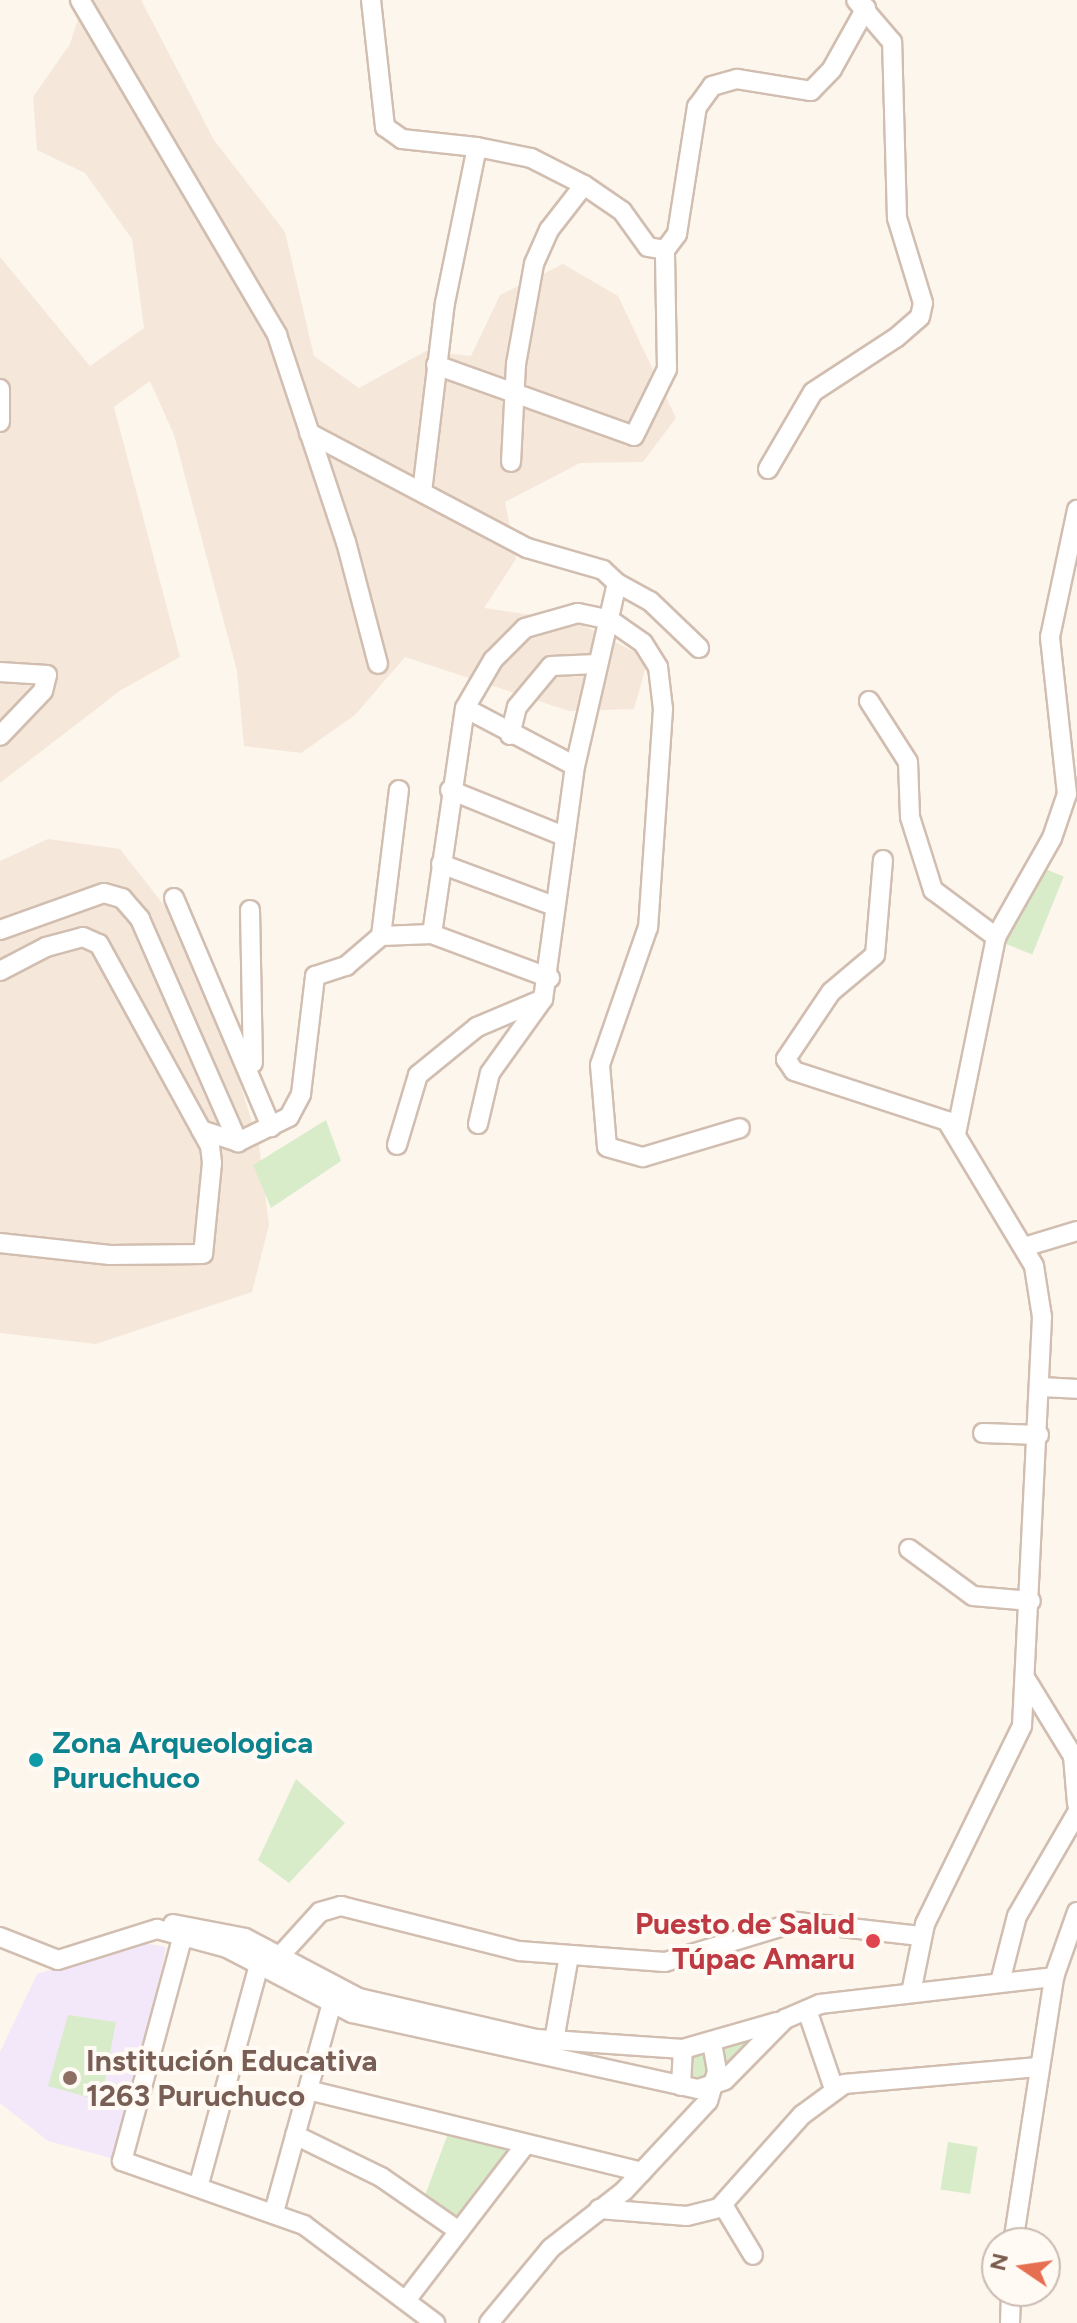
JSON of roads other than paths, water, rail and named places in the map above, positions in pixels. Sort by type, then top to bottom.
[{"type":"street","points":[[80,0],[277,335],[378,664]]},
{"type":"street","points":[[371,0],[385,127],[402,139],[477,147],[531,158],[584,185],[622,211],[648,247],[665,250]]},
{"type":"street","points":[[436,365],[513,389],[622,433],[643,429],[667,369],[665,250],[677,234],[697,107],[712,86],[737,79],[811,91],[832,69],[861,4],[892,42],[897,218],[920,317],[813,392],[768,469]]},
{"type":"street","points":[[422,492],[436,427],[436,365],[477,147]]},
{"type":"street","points":[[511,462],[513,389],[534,264],[549,230],[584,185]]},
{"type":"street","points":[[0,389],[0,422]]},
{"type":"street","points":[[309,433],[527,548],[603,570],[617,583],[650,601],[699,648]]},
{"type":"street","points":[[956,1134],[996,937],[1052,838],[1067,794],[1050,637],[1077,510]]},
{"type":"street","points":[[478,1124],[490,1073],[543,999],[550,978],[554,906],[575,766],[617,583]]},
{"type":"street","points":[[432,934],[450,790],[465,708],[493,660],[525,628],[555,614],[610,620],[643,643],[658,667],[663,709],[648,927],[600,1065],[607,1147],[616,1155],[643,1157],[740,1128]]},
{"type":"street","points":[[510,735],[517,707],[551,666],[597,664]]},
{"type":"street","points":[[0,672],[47,675],[43,691],[0,736]]},
{"type":"street","points":[[869,701],[908,762],[910,817],[933,890],[996,937]]},
{"type":"street","points":[[465,708],[510,735],[575,766]]},
{"type":"street","points":[[381,936],[399,790]]},
{"type":"street","points":[[450,790],[564,836]]},
{"type":"street","points":[[883,860],[875,955],[831,992],[786,1059],[794,1071],[938,1114],[956,1134],[1024,1247],[1041,1299],[1041,1387],[1027,1680],[1015,1749],[920,1936],[912,1988]]},
{"type":"street","points":[[441,864],[554,906]]},
{"type":"street","points":[[0,930],[104,893],[122,898],[140,919],[238,1142]]},
{"type":"street","points":[[174,898],[252,1071],[271,1127]]},
{"type":"street","points":[[250,910],[252,1071]]},
{"type":"street","points":[[201,1130],[238,1142],[289,1117],[301,1094],[315,976],[346,966],[381,936],[432,934],[550,978]]},
{"type":"street","points":[[0,971],[46,947],[83,937],[99,944],[201,1130],[212,1163],[203,1254],[110,1255],[0,1243]]},
{"type":"street","points":[[397,1145],[418,1075],[477,1027],[543,999]]},
{"type":"street","points":[[1024,1247],[1077,1231]]},
{"type":"street","points":[[1041,1387],[1077,1389]]},
{"type":"street","points":[[983,1433],[1039,1435]]},
{"type":"street","points":[[909,1549],[973,1596],[1031,1601]]},
{"type":"street","points":[[1027,1680],[1075,1756],[1077,1804]]},
{"type":"street","points":[[1000,1982],[1017,1916],[1077,1813]]},
{"type":"street","points":[[280,1956],[320,1912],[341,1906],[491,1945],[569,1956],[686,1961],[807,1921],[920,1936]]},
{"type":"street","points":[[1015,2227],[1054,1977],[1077,1912]]},
{"type":"street","points":[[150,1928],[183,1935],[333,1998],[552,2050],[681,2086],[716,2086]]},
{"type":"street","points":[[0,1937],[29,1954],[58,1960],[150,1928],[214,1928],[280,1956],[333,1998]]},
{"type":"street","points":[[183,1935],[122,2161],[199,2184],[274,2212],[327,2238],[435,2323]]},
{"type":"street","points":[[552,2050],[569,1956]]},
{"type":"street","points":[[199,2184],[259,1965]]},
{"type":"street","points":[[552,2050],[683,2049],[807,2010],[912,1988],[1054,1977]]},
{"type":"street","points":[[274,2212],[333,1998]]},
{"type":"street","points":[[807,2010],[834,2089]]},
{"type":"street","points":[[489,2323],[551,2248],[642,2172],[716,2086],[785,2019]]},
{"type":"street","points":[[712,2042],[716,2086]]},
{"type":"street","points":[[681,2086],[683,2049]]},
{"type":"street","points":[[599,2209],[687,2216],[723,2205],[834,2089],[872,2078],[1038,2067]]},
{"type":"street","points":[[308,2090],[642,2172]]},
{"type":"street","points":[[295,2135],[381,2177],[459,2231]]},
{"type":"street","points":[[407,2299],[526,2144]]},
{"type":"street","points":[[723,2205],[753,2255]]},
{"type":"place","name":"Zona Arqueologica Puruchuco","points":[[36,1760]]},
{"type":"place","name":"Puesto de Salud Túpac Amaru","points":[[873,1941]]},
{"type":"place","name":"Institución Educativa 1263 Puruchuco","points":[[70,2078]]}]
